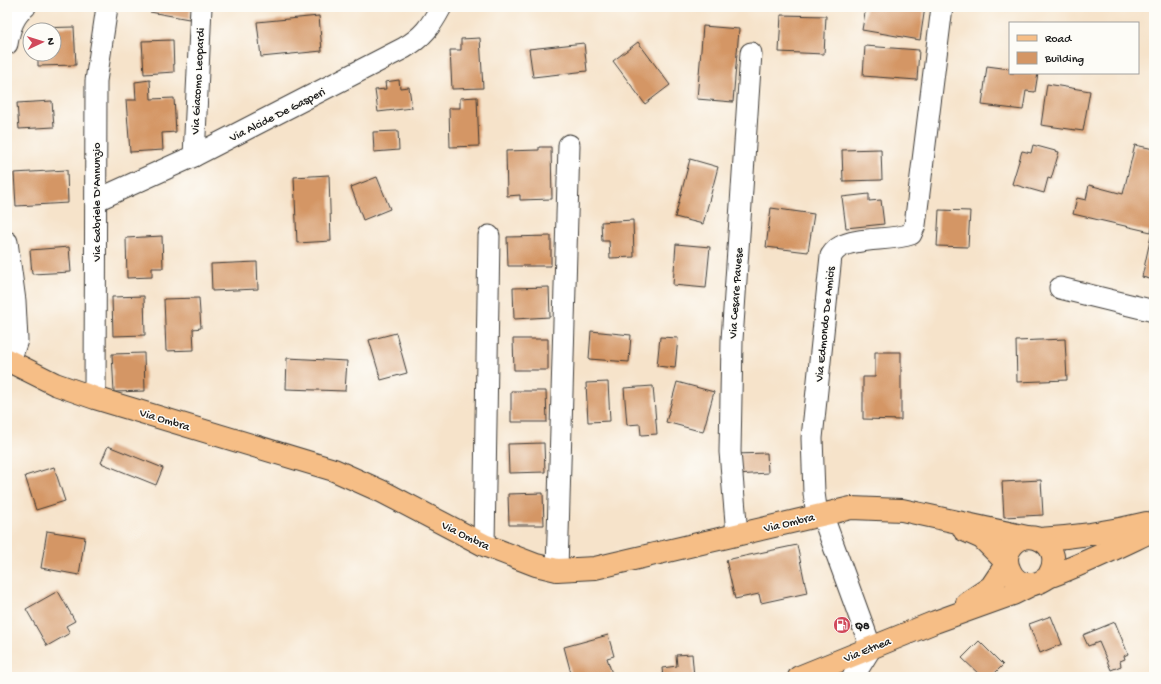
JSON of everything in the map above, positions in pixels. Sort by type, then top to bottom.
[{"type":"main road","name":"Via Ombra","points":[[8,361],[55,384],[95,398],[334,470],[383,492],[484,545],[536,565],[556,570],[595,568],[851,508],[902,510],[943,520]]},
{"type":"main road","points":[[943,520],[1033,538],[1051,548],[1054,556],[1054,564],[1040,581],[1026,584],[1013,577],[1000,556],[982,538],[943,520]]},
{"type":"main road","points":[[1000,556],[1007,556],[1014,544],[1033,538],[1107,533],[1154,521]]},
{"type":"main road","points":[[935,622],[984,606],[1073,568],[1154,530]]},
{"type":"main road","points":[[935,622],[991,587],[1000,556]]},
{"type":"main road","name":"Via Etnea","points":[[799,677],[935,622]]},
{"type":"street","points":[[7,44],[9,34],[19,12],[25,7]]},
{"type":"street","name":"Via Gabriele D'Annunzio","points":[[95,398],[97,200],[96,82],[107,7]]},
{"type":"street","name":"Via Giacomo Leopardi","points":[[194,156],[201,7]]},
{"type":"street","name":"Via Alcide De Gasperi","points":[[97,200],[194,156],[404,48],[420,38],[432,23],[441,7]]},
{"type":"street","name":"Via Edmondo De Amicis","points":[[819,515],[814,493],[812,438],[831,256],[840,247],[853,242],[902,237],[911,234],[915,225],[942,7]]},
{"type":"street","name":"Via Cesare Pavese","points":[[737,534],[730,452],[732,340],[751,53]]},
{"type":"street","points":[[556,570],[569,146]]},
{"type":"street","points":[[484,545],[489,236]]},
{"type":"street","points":[[7,242],[15,301],[17,340],[8,361]]},
{"type":"street","points":[[1060,288],[1154,311]]},
{"type":"street","points":[[819,515],[871,648],[853,677]]},
{"type":"building","points":[[150,7],[191,7],[189,19],[150,12]]},
{"type":"building","points":[[866,7],[925,7],[920,40],[862,30]]},
{"type":"building","points":[[781,15],[826,16],[824,54],[779,52]]},
{"type":"building","points":[[319,16],[322,51],[261,57],[257,22]]},
{"type":"building","points":[[703,26],[739,29],[733,102],[697,99]]},
{"type":"building","points":[[62,27],[74,27],[76,65],[38,66],[38,62],[62,62]]},
{"type":"building","points":[[480,38],[483,88],[452,89],[450,50],[461,50],[461,39]]},
{"type":"building","points":[[173,40],[174,72],[144,74],[142,41]]},
{"type":"building","points":[[638,42],[670,85],[645,104],[613,61]]},
{"type":"building","points":[[584,43],[587,71],[533,77],[529,49]]},
{"type":"building","points":[[865,46],[919,50],[917,80],[863,76]]},
{"type":"building","points":[[987,66],[1009,69],[1009,74],[1038,74],[1035,92],[1026,91],[1023,110],[982,105]]},
{"type":"building","points":[[150,80],[151,99],[174,98],[176,132],[162,133],[163,150],[130,152],[126,100],[136,100],[135,82]]},
{"type":"building","points":[[399,80],[400,88],[409,87],[412,108],[378,112],[375,90],[386,89],[385,82]]},
{"type":"building","points":[[1047,84],[1090,91],[1083,131],[1041,125]]},
{"type":"building","points":[[477,97],[479,146],[450,147],[449,108],[460,108],[460,98]]},
{"type":"building","points":[[52,101],[54,127],[19,129],[17,103]]},
{"type":"building","points":[[398,131],[399,150],[374,152],[373,132]]},
{"type":"building","points":[[1033,145],[1059,152],[1051,179],[1048,178],[1044,193],[1012,184],[1022,151],[1031,153]]},
{"type":"building","points":[[1135,145],[1154,149],[1154,220],[1151,232],[1073,214],[1077,198],[1086,200],[1089,185],[1123,194]]},
{"type":"building","points":[[539,147],[551,147],[552,199],[520,200],[520,195],[507,196],[506,151],[539,150]]},
{"type":"building","points":[[881,149],[882,180],[843,181],[842,150]]},
{"type":"building","points":[[690,159],[718,167],[703,224],[675,217]]},
{"type":"building","points":[[67,170],[68,203],[16,206],[14,173]]},
{"type":"building","points":[[329,175],[331,241],[297,243],[294,177]]},
{"type":"building","points":[[377,177],[390,209],[363,220],[351,187]]},
{"type":"building","points":[[869,194],[869,201],[881,200],[884,224],[846,228],[842,197]]},
{"type":"building","points":[[771,208],[814,214],[808,252],[766,247]]},
{"type":"building","points":[[939,210],[970,211],[968,247],[937,246]]},
{"type":"building","points":[[633,220],[634,257],[610,258],[609,241],[602,241],[601,222]]},
{"type":"building","points":[[1154,227],[1154,280],[1142,277]]},
{"type":"building","points":[[162,236],[163,268],[152,268],[152,277],[127,278],[126,238]]},
{"type":"building","points":[[551,236],[551,266],[508,266],[507,237]]},
{"type":"building","points":[[676,244],[710,247],[706,288],[673,285]]},
{"type":"building","points":[[69,247],[71,272],[32,274],[30,250]]},
{"type":"building","points":[[257,262],[258,289],[212,291],[211,264]]},
{"type":"building","points":[[549,287],[550,317],[514,319],[513,288]]},
{"type":"building","points":[[144,296],[145,335],[113,336],[112,297]]},
{"type":"building","points":[[199,298],[201,328],[193,329],[194,350],[166,351],[164,299]]},
{"type":"building","points":[[591,331],[631,335],[629,362],[589,359]]},
{"type":"building","points":[[396,333],[407,373],[381,380],[369,340]]},
{"type":"building","points":[[660,337],[678,338],[675,368],[657,366]]},
{"type":"building","points":[[513,339],[548,339],[548,370],[514,370]]},
{"type":"building","points":[[1065,339],[1067,380],[1017,382],[1016,341]]},
{"type":"building","points":[[875,352],[901,352],[901,420],[863,419],[863,377],[875,377]]},
{"type":"building","points":[[144,353],[145,391],[114,392],[112,354]]},
{"type":"building","points":[[287,358],[347,361],[345,391],[286,389]]},
{"type":"building","points":[[608,382],[610,421],[588,422],[586,383]]},
{"type":"building","points":[[677,382],[714,392],[703,432],[666,422]]},
{"type":"building","points":[[653,386],[657,434],[641,435],[640,424],[627,425],[624,388]]},
{"type":"building","points":[[511,391],[546,391],[547,422],[511,422]]},
{"type":"building","points":[[544,443],[545,472],[509,473],[508,444]]},
{"type":"building","points":[[108,446],[163,468],[156,485],[101,463]]},
{"type":"building","points":[[767,453],[768,473],[736,475],[735,454]]},
{"type":"building","points":[[54,467],[65,501],[36,510],[25,476]]},
{"type":"building","points":[[1041,480],[1043,515],[1004,517],[1002,482]]},
{"type":"building","points":[[543,493],[544,525],[509,525],[508,494]]},
{"type":"building","points":[[47,531],[85,537],[79,575],[41,568]]},
{"type":"building","points":[[797,545],[807,593],[761,603],[759,594],[735,599],[726,560]]},
{"type":"building","points":[[58,591],[75,621],[66,626],[70,633],[47,646],[26,609]]},
{"type":"building","points":[[1051,616],[1062,644],[1040,653],[1029,624]]},
{"type":"building","points":[[1115,622],[1128,654],[1124,656],[1125,659],[1120,661],[1121,666],[1111,670],[1099,642],[1088,646],[1083,635]]},
{"type":"building","points":[[608,635],[614,656],[607,658],[613,677],[572,677],[564,647]]},
{"type":"building","points":[[979,641],[1003,665],[991,677],[982,677],[962,658]]},
{"type":"building","points":[[692,654],[694,677],[663,677],[662,668],[677,666],[676,655]]},
{"type":"place","name":"Q8","points":[[842,625]]}]
